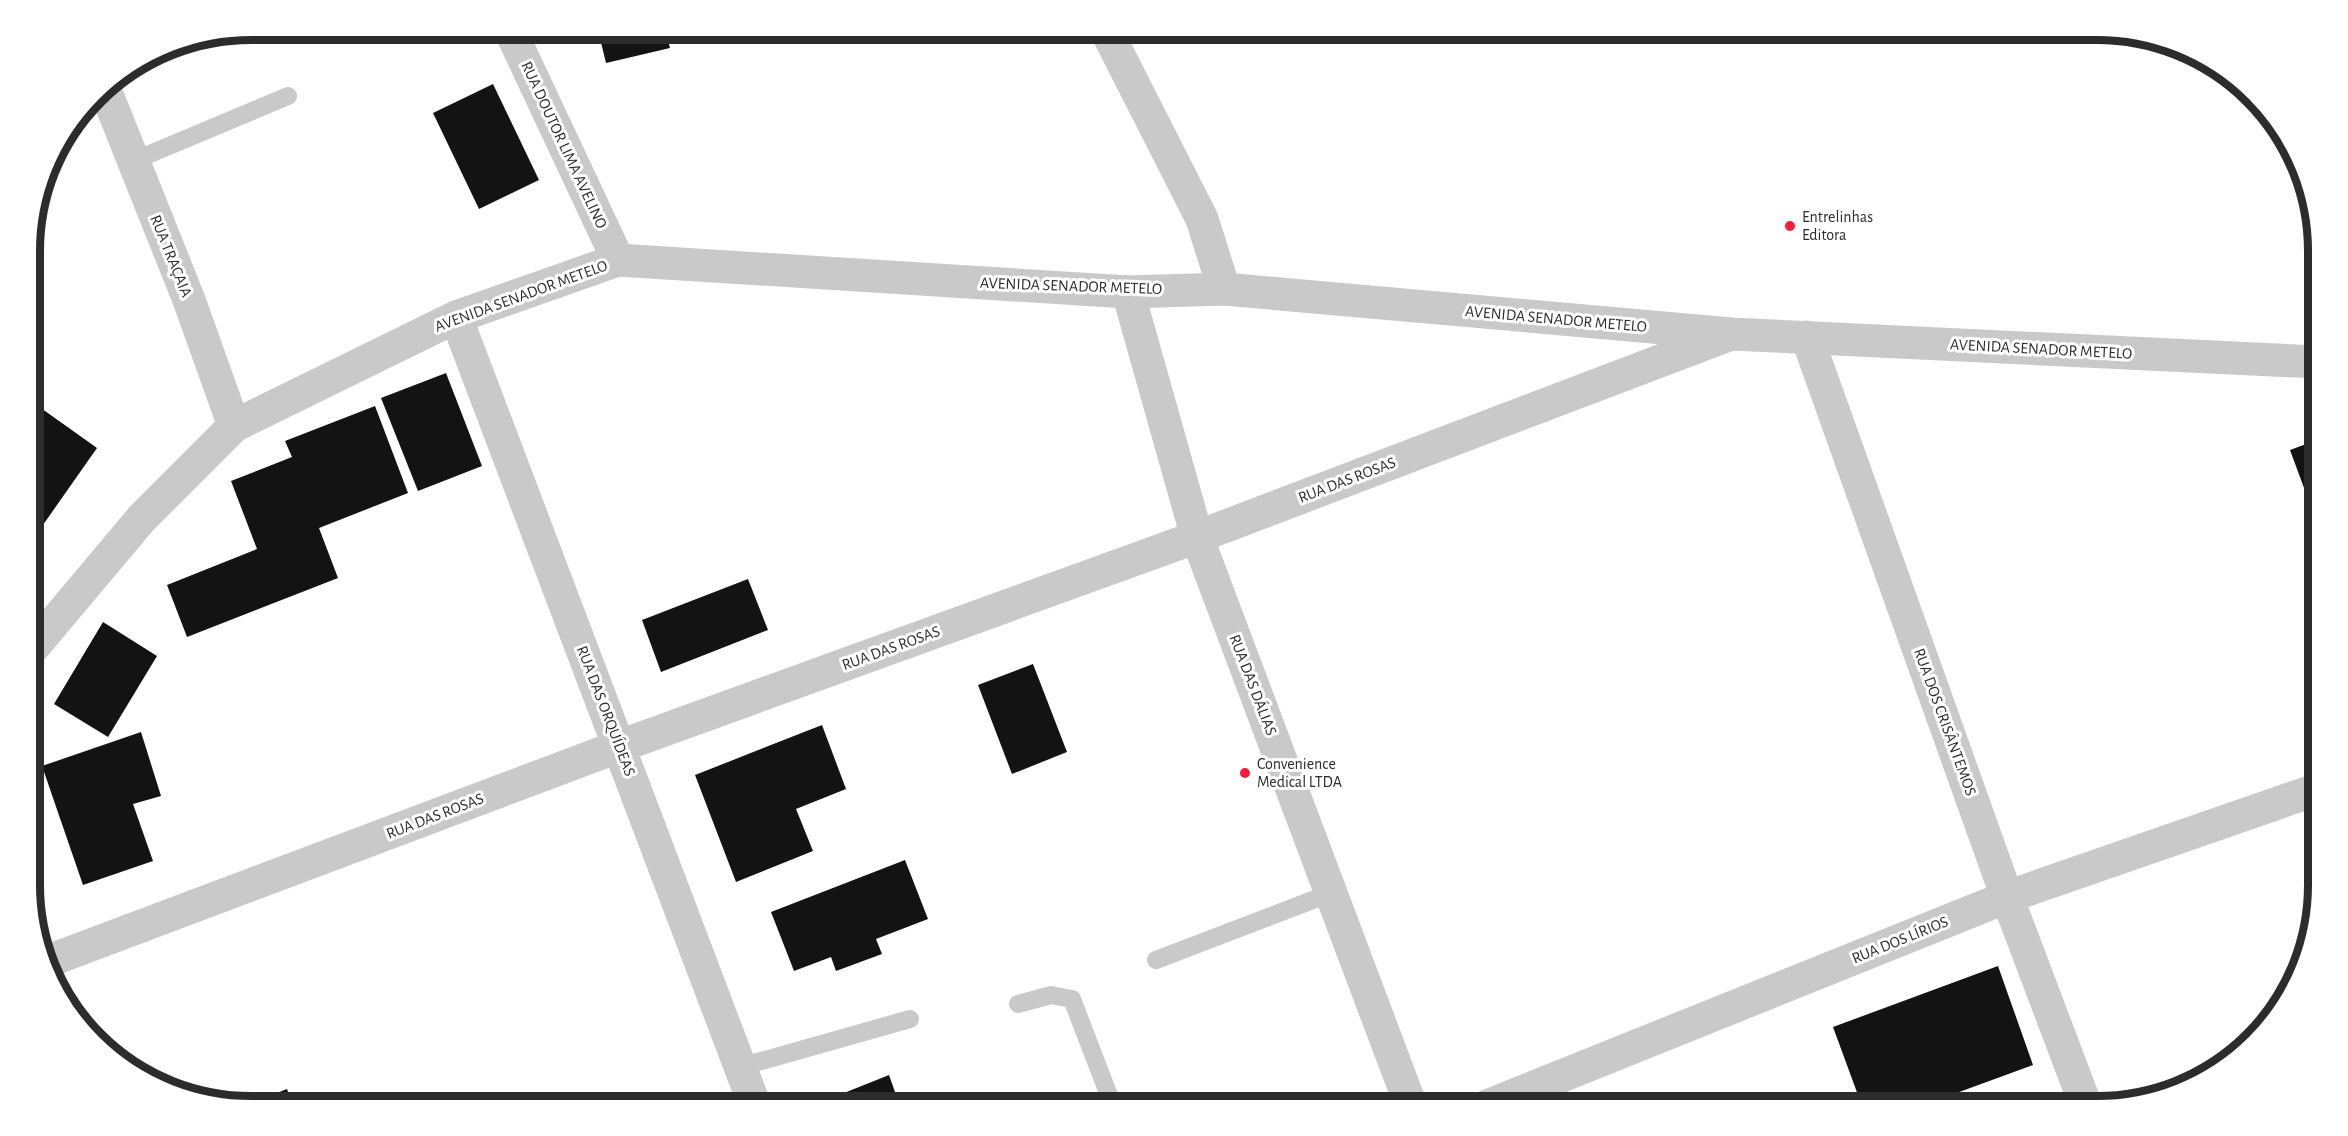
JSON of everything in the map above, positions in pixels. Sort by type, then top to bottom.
[{"type":"street","name":"RUA DOUTOR LIMA AVELINO","points":[[515,41],[618,260]]},
{"type":"street","points":[[1111,41],[1202,219],[1224,289]]},
{"type":"street","name":"RUA TRAÇAIA","points":[[108,97],[189,300],[234,426]]},
{"type":"street","name":"AVENIDA SENADOR METELO","points":[[40,639],[142,518],[234,426],[456,317],[618,260],[1128,292],[1224,289],[1731,334],[2308,362]]},
{"type":"street","name":"RUA DAS DÁLIAS","points":[[1128,292],[1197,537],[1407,1095]]},
{"type":"street","name":"RUA DAS ORQUÍDEAS","points":[[456,317],[751,1096]]},
{"type":"street","name":"RUA DAS ROSAS","points":[[55,959],[620,746],[1197,537],[1731,334]]},
{"type":"street","name":"RUA DOS CRISÂNTEMOS","points":[[1808,337],[2007,897],[2082,1095]]},
{"type":"street","name":"RUA DOS LÍRIOS","points":[[1514,1095],[2007,897],[2308,792]]},
{"type":"lane","points":[[133,161],[288,96]]},
{"type":"lane","points":[[1156,960],[1331,893]]},
{"type":"lane","points":[[1018,1004],[1051,995],[1072,999],[1109,1096]]},
{"type":"lane","points":[[740,1067],[910,1019]]},
{"type":"building","points":[[601,41],[668,41],[670,48],[606,63]]},
{"type":"building","points":[[493,84],[539,180],[479,209],[433,113]]},
{"type":"building","points":[[446,373],[482,466],[418,491],[381,398]]},
{"type":"building","points":[[375,406],[408,493],[319,528],[338,578],[187,637],[167,585],[257,549],[231,481],[292,457],[285,441]]},
{"type":"building","points":[[41,408],[97,448],[41,528]]},
{"type":"building","points":[[2308,443],[2308,499],[2290,450]]},
{"type":"building","points":[[748,579],[768,630],[661,672],[642,620]]},
{"type":"building","points":[[103,622],[157,656],[108,737],[54,704]]},
{"type":"building","points":[[1033,664],[1067,752],[1012,774],[978,685]]},
{"type":"building","points":[[822,725],[846,789],[796,809],[813,851],[736,882],[695,775]]},
{"type":"building","points":[[141,732],[161,796],[133,804],[153,861],[83,885],[42,766]]},
{"type":"building","points":[[905,860],[928,919],[876,939],[882,954],[836,971],[831,957],[794,971],[771,912]]},
{"type":"building","points":[[1998,966],[2033,1065],[1951,1095],[1858,1095],[1833,1027]]},
{"type":"building","points":[[889,1075],[896,1096],[837,1096]]},
{"type":"building","points":[[287,1089],[289,1096],[269,1096]]},
{"type":"place","name":"Entrelinhas Editora","points":[[1790,226]]},
{"type":"place","name":"Convenience Medical LTDA","points":[[1245,773]]}]
